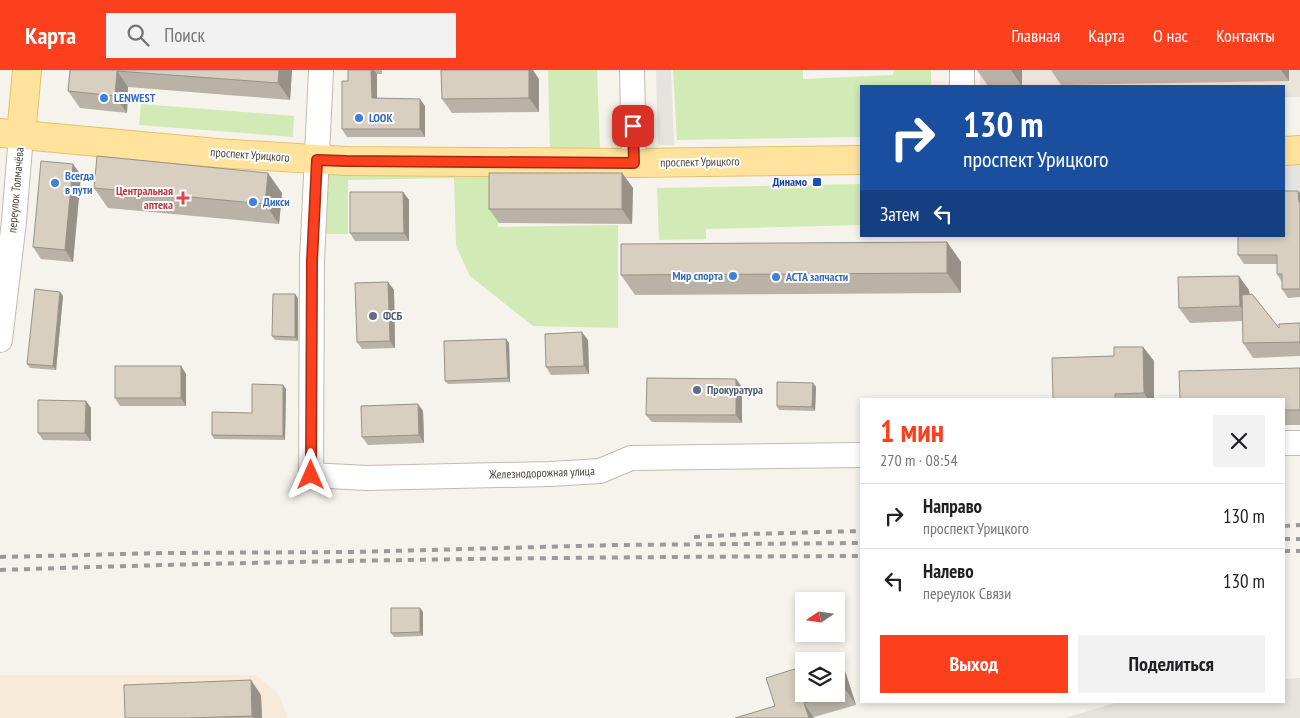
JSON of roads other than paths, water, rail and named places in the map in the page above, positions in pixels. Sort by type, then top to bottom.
[{"type":"main road","name":"переулок Толмачёва","points":[[11,134],[26,70]]},
{"type":"main road","name":"проспект Урицкого","points":[[11,134],[317,160],[634,163],[860,160]]},
{"type":"main road","points":[[1285,151],[1300,150]]},
{"type":"street","points":[[317,160],[321,70]]},
{"type":"street","points":[[632,70],[634,163]]},
{"type":"street","points":[[962,70],[962,85]]},
{"type":"street","name":"переулок Толмачёва","points":[[0,340],[14,221],[11,134]]},
{"type":"street","name":"Железнодорожная улица","points":[[317,160],[312,261],[311,475],[366,478],[550,474],[600,471],[631,458],[860,455]]},
{"type":"street","points":[[1285,443],[1300,443]]},
{"type":"railway","points":[[1285,526],[1300,525]]},
{"type":"railway","points":[[694,537],[860,531]]},
{"type":"railway","points":[[1285,539],[1300,539]]},
{"type":"railway","points":[[0,557],[163,553],[353,552],[615,545],[860,543]]},
{"type":"railway","points":[[1285,551],[1300,551]]},
{"type":"railway","points":[[0,570],[430,560],[860,556]]},
{"type":"place","name":"LENWEST","points":[[104,98]]},
{"type":"place","name":"LOOK","points":[[359,118]]},
{"type":"place","name":"Динамо","points":[[817,182]]},
{"type":"place","name":"Всегда в пути","points":[[55,183]]},
{"type":"place","name":"Центральная аптека","points":[[183,198]]},
{"type":"place","name":"Дикси","points":[[253,202]]},
{"type":"place","name":"Мир спорта","points":[[733,276]]},
{"type":"place","name":"АСТА запчасти","points":[[776,277]]},
{"type":"place","name":"ФСБ","points":[[373,316]]},
{"type":"place","name":"Прокуратура","points":[[697,390]]}]
